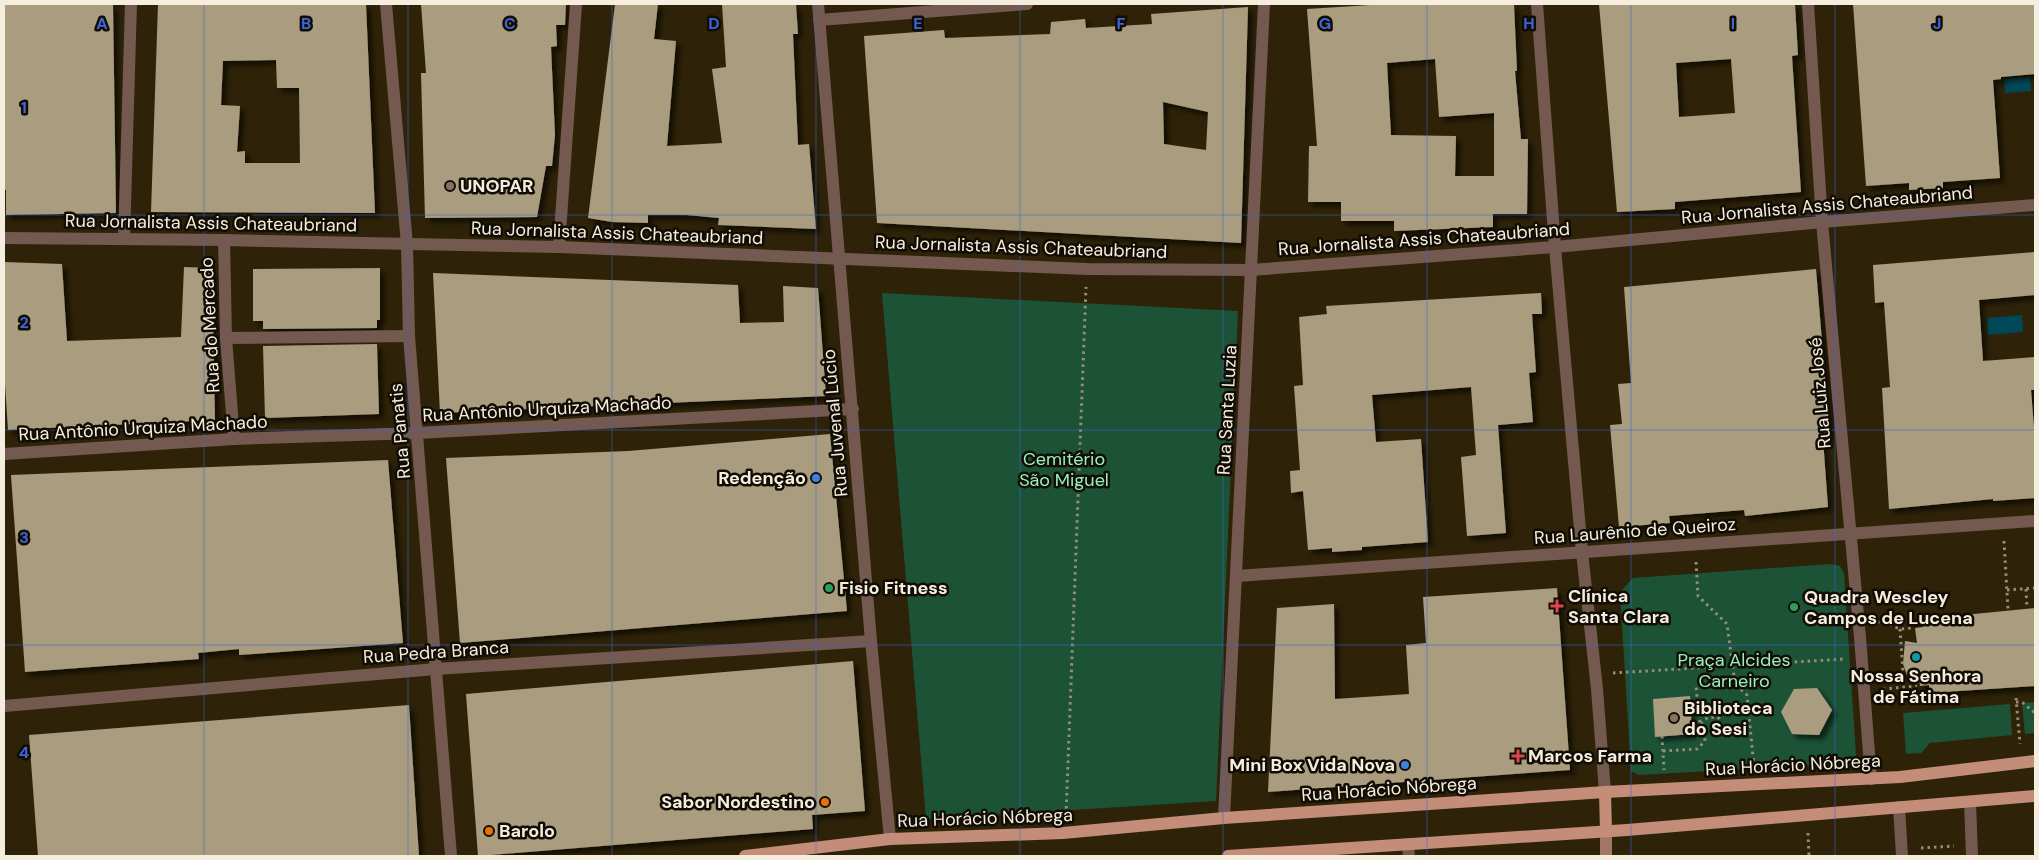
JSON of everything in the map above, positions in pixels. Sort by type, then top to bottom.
[{"type":"main road","name":"Rua Horácio Nóbrega","points":[[745,856],[890,839],[1064,833],[1224,818],[1604,792],[1871,779],[2035,761]]},
{"type":"main road","points":[[1604,792],[1606,856]]},
{"type":"main road","points":[[1228,856],[1408,850],[1606,831],[2035,796]]},
{"type":"street","points":[[124,239],[131,4]]},
{"type":"street","name":"Rua Panatis","points":[[386,4],[407,245],[410,336],[451,856]]},
{"type":"street","points":[[559,247],[576,4]]},
{"type":"street","name":"Rua Juvenal Lúcio","points":[[818,4],[871,641],[890,839]]},
{"type":"street","points":[[819,20],[1028,4]]},
{"type":"street","name":"Rua Santa Luzia","points":[[1224,818],[1264,4]]},
{"type":"street","points":[[1537,4],[1555,246],[1582,552],[1595,674],[1604,792]]},
{"type":"street","name":"Rua Luiz José","points":[[1808,4],[1822,222],[1865,691],[1871,779]]},
{"type":"street","name":"Rua Jornalista Assis Chateaubriand","points":[[4,238],[224,240],[559,247],[1087,269],[1250,270],[2035,205]]},
{"type":"street","name":"Rua do Mercado","points":[[224,240],[226,338],[234,439]]},
{"type":"street","points":[[226,338],[410,336]]},
{"type":"street","name":"Rua Antônio Urquiza Machado","points":[[4,454],[234,439],[417,433],[853,410]]},
{"type":"street","name":"Rua Laurênio de Queiroz","points":[[1237,576],[2035,521]]},
{"type":"street","name":"Rua Pedra Branca","points":[[4,706],[436,668],[871,641]]},
{"type":"street","points":[[1970,802],[1972,856]]},
{"type":"street","points":[[1899,807],[1902,856]]},
{"type":"path","points":[[1064,833],[1067,810],[1087,269]]},
{"type":"path","points":[[2003,523],[2008,609]]},
{"type":"path","points":[[1695,544],[1698,596],[1727,624],[1735,684],[1747,695],[1755,785]]},
{"type":"path","points":[[2007,590],[2035,588]]},
{"type":"path","points":[[2026,589],[2027,608]]},
{"type":"path","points":[[1859,623],[1882,622],[1900,629],[1913,628]]},
{"type":"path","points":[[1900,629],[1904,686]]},
{"type":"path","points":[[1595,674],[1862,658]]},
{"type":"path","points":[[1663,751],[1697,749],[1701,747],[1706,737],[1701,724],[1696,685]]},
{"type":"path","points":[[1865,691],[1917,686]]},
{"type":"path","points":[[2014,763],[2020,744],[2016,700],[2022,702],[2035,713]]},
{"type":"path","points":[[1701,724],[1707,718],[1712,717],[1718,717],[1721,722]]},
{"type":"path","points":[[1662,736],[1664,770]]},
{"type":"path","points":[[1918,848],[1959,845]]},
{"type":"green space","name":"Cemitério São Miguel","points":[[882,293],[1238,311],[1216,801],[926,819]]},
{"type":"green space","name":"Praça Alcides Carneiro","points":[[1831,564],[1840,566],[1844,573],[1856,755],[1852,763],[1639,775],[1631,771],[1620,592],[1633,578]]},
{"type":"green space","points":[[2035,702],[2035,733],[2025,734],[2022,703]]},
{"type":"green space","points":[[2010,704],[2012,735],[1930,743],[1921,753],[1906,754],[1903,713]]},
{"type":"water","points":[[2030,77],[2031,91],[2005,93],[2004,79]]},
{"type":"water","points":[[2022,315],[2023,332],[1988,335],[1987,318]]},
{"type":"building","points":[[4,4],[113,4],[116,213],[6,215],[6,190],[4,190]]},
{"type":"building","points":[[158,4],[366,4],[375,213],[151,212]],"holes":[[[276,60],[277,88],[299,88],[300,163],[245,163],[245,151],[237,152],[240,106],[221,105],[223,61]]]},
{"type":"building","points":[[421,4],[566,4],[565,25],[556,25],[557,46],[551,47],[555,135],[552,166],[546,166],[537,217],[425,218],[421,73],[426,73]]},
{"type":"building","points":[[615,4],[658,4],[654,39],[676,41],[667,146],[722,143],[712,69],[726,67],[722,4],[796,4],[798,34],[793,34],[798,145],[809,144],[816,229],[718,225],[719,218],[687,215],[648,215],[648,223],[612,222],[588,218]]},
{"type":"building","points":[[1386,4],[1514,4],[1517,71],[1515,71],[1521,139],[1528,139],[1527,214],[1493,214],[1493,227],[1394,231],[1394,221],[1341,221],[1341,202],[1308,202],[1309,146],[1317,146],[1307,9]],"holes":[[[1435,59],[1439,117],[1494,113],[1494,176],[1455,176],[1456,136],[1391,135],[1387,63]]]},
{"type":"building","points":[[1599,4],[1795,4],[1798,55],[1792,56],[1801,192],[1675,202],[1675,209],[1617,212]],"holes":[[[1731,59],[1735,113],[1679,117],[1676,63]]]},
{"type":"building","points":[[1853,4],[2035,4],[2035,74],[2001,77],[2001,79],[1993,80],[2000,178],[1943,182],[1943,188],[1909,190],[1909,183],[1866,186]]},
{"type":"building","points":[[1248,7],[1241,243],[877,223],[864,36],[944,30],[945,38],[1050,34],[1051,22],[1085,19],[1086,28],[1152,24],[1151,14]],"holes":[[[1163,102],[1208,112],[1206,150],[1164,144]]]},
{"type":"building","points":[[2035,252],[2035,295],[1979,300],[1983,361],[2035,357],[2035,390],[2031,390],[2035,440],[2035,498],[1993,501],[1993,499],[1889,509],[1882,388],[1890,387],[1884,302],[1875,303],[1873,265]]},
{"type":"building","points":[[4,262],[62,264],[67,341],[181,337],[184,267],[212,268],[215,420],[8,430],[4,369]]},
{"type":"building","points":[[380,268],[380,320],[377,320],[377,328],[263,329],[263,321],[253,321],[253,269]]},
{"type":"building","points":[[1816,269],[1830,438],[1823,439],[1828,507],[1745,516],[1744,510],[1669,516],[1670,523],[1619,527],[1610,425],[1622,424],[1618,384],[1631,383],[1624,287]]},
{"type":"building","points":[[433,273],[738,285],[740,323],[784,322],[783,286],[818,288],[826,396],[440,413]]},
{"type":"building","points":[[1541,293],[1542,314],[1532,314],[1536,372],[1529,373],[1533,422],[1498,425],[1506,533],[1467,536],[1461,457],[1476,455],[1471,387],[1372,395],[1376,442],[1421,439],[1428,542],[1362,547],[1362,550],[1332,552],[1332,548],[1308,550],[1303,491],[1291,493],[1290,471],[1300,470],[1294,386],[1303,385],[1299,317],[1327,314],[1326,306]]},
{"type":"building","points":[[377,344],[379,414],[265,418],[263,346]]},
{"type":"building","points":[[830,434],[847,611],[460,643],[446,458],[628,451]]},
{"type":"building","points":[[388,460],[403,643],[239,655],[239,649],[198,653],[199,659],[25,672],[11,475]]},
{"type":"building","points":[[1557,588],[1570,770],[1268,792],[1277,608],[1334,604],[1335,699],[1409,694],[1406,645],[1426,643],[1423,597]]},
{"type":"building","points":[[2035,608],[2035,686],[1929,693],[1929,685],[1920,686],[1918,670],[1907,675],[1903,664],[1905,641],[1917,643],[1915,628],[1923,627],[1923,619]]},
{"type":"building","points":[[853,661],[865,811],[812,815],[813,829],[478,856],[466,694]]},
{"type":"building","points":[[1817,688],[1832,710],[1819,735],[1792,734],[1781,712],[1794,689]]},
{"type":"building","points":[[1690,696],[1692,734],[1655,737],[1653,699]]},
{"type":"building","points":[[409,705],[419,856],[38,856],[29,735]]},
{"type":"place","name":"UNOPAR","points":[[450,186]]},
{"type":"place","name":"Redenção","points":[[816,478]]},
{"type":"place","name":"Fisio Fitness","points":[[829,588]]},
{"type":"place","name":"Clínica Santa Clara","points":[[1557,606]]},
{"type":"place","name":"Quadra Wescley Campos de Lucena","points":[[1794,607]]},
{"type":"place","name":"Nossa Senhora de Fátima","points":[[1916,657]]},
{"type":"place","name":"Biblioteca do Sesi","points":[[1674,718]]},
{"type":"place","name":"Marcos Farma","points":[[1518,756]]},
{"type":"place","name":"Mini Box Vida Nova","points":[[1405,765]]},
{"type":"place","name":"Sabor Nordestino","points":[[825,802]]},
{"type":"place","name":"Barolo","points":[[489,831]]}]
